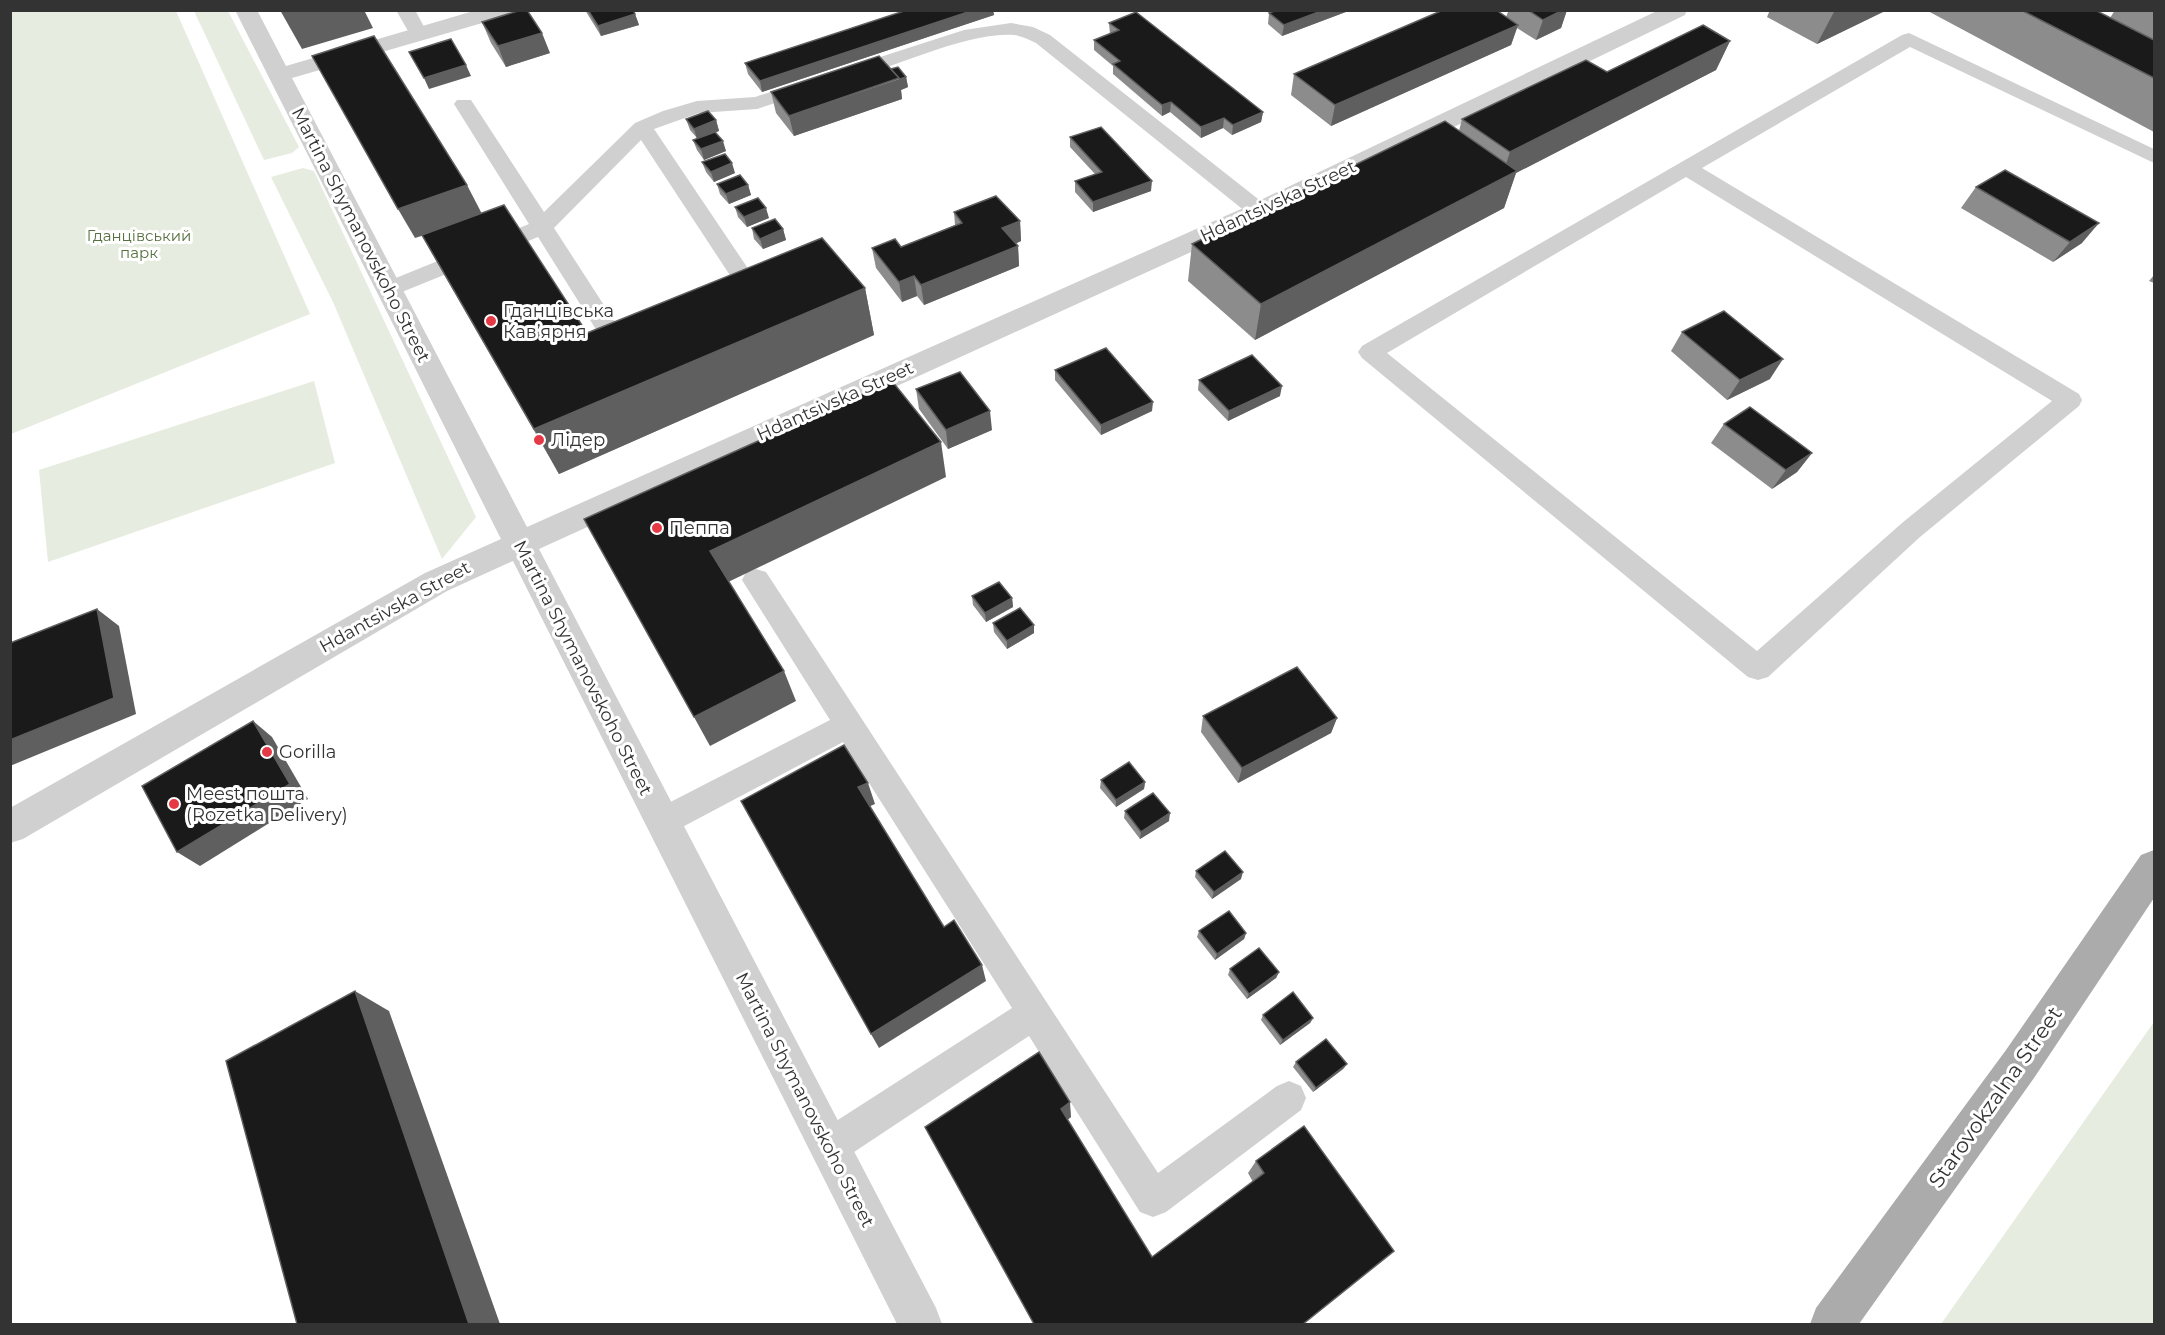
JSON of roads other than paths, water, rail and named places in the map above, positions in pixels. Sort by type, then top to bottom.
[{"type":"main road","name":"Starovokzalna Street","points":[[1832,1324],[2020,1064],[2154,867]]},
{"type":"street","name":"Martina Shymanovskoho Street","points":[[246,10],[920,1324]]},
{"type":"street","points":[[279,75],[502,10]]},
{"type":"street","name":"Hdantsivska Street","points":[[10,827],[420,590],[519,543],[1259,211],[1677,10]]},
{"type":"lane","points":[[405,10],[419,34]]},
{"type":"lane","points":[[389,289],[542,227],[642,127],[670,115],[697,107],[757,102],[970,34],[1011,29],[1026,31],[1043,39],[1259,211]]},
{"type":"lane","points":[[1686,168],[2070,400],[1992,462],[1814,615],[1758,668],[1370,352],[1686,168],[1909,39],[2154,157]]},
{"type":"lane","points":[[464,104],[610,333]]},
{"type":"lane","points":[[642,127],[743,278]]},
{"type":"lane","points":[[756,580],[1153,1199],[1289,1098]]},
{"type":"lane","points":[[662,822],[849,724]]},
{"type":"lane","points":[[830,1147],[1033,1014]]},
{"type":"place","name":"Гданцівська Кавʼярня","points":[[491,321]]},
{"type":"place","name":"Лідер","points":[[539,440]]},
{"type":"place","name":"Пеппа","points":[[657,528]]},
{"type":"place","name":"Gorilla","points":[[267,752]]},
{"type":"place","name":"Meest пошта (Rozetka Delivery)","points":[[174,804]]},
{"type":"park label","name":"Гданцівський парк","points":[[139,244]]}]
